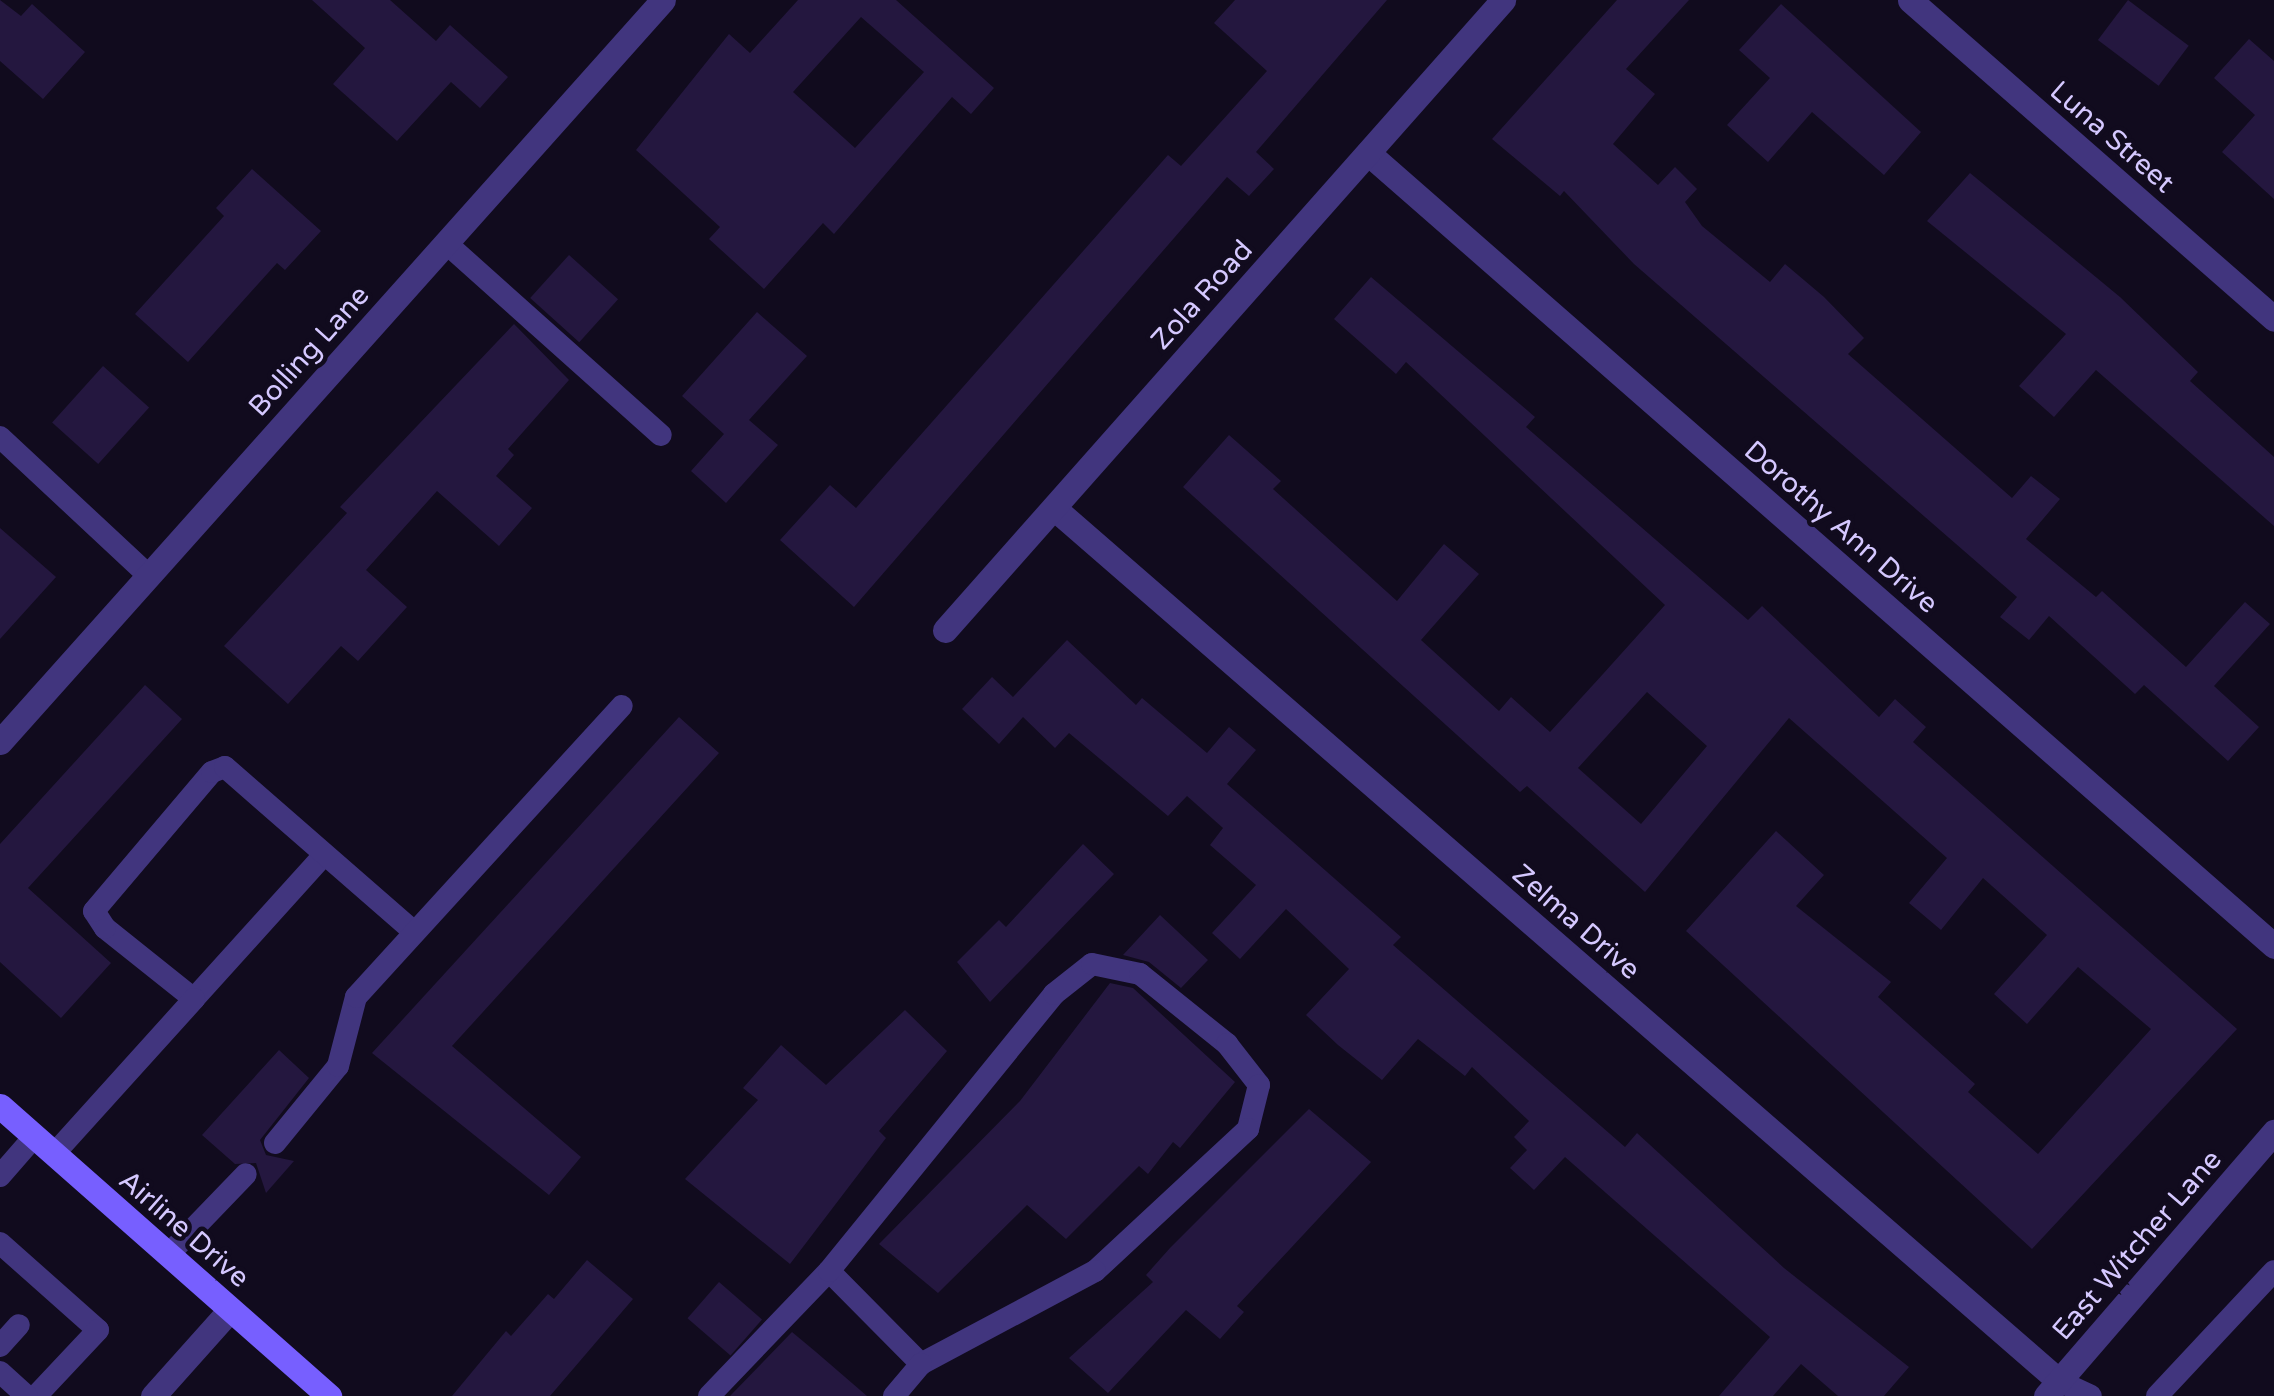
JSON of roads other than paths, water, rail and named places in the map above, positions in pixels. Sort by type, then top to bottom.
[{"type":"main road","name":"Airline Drive","points":[[0,1106],[328,1396]]},
{"type":"street","name":"Bolling Lane","points":[[0,742],[663,0]]},
{"type":"street","name":"Zola Road","points":[[946,630],[1503,0]]},
{"type":"street","name":"Luna Street","points":[[1910,0],[2274,319]]},
{"type":"street","name":"Dorothy Ann Drive","points":[[1368,154],[2274,946]]},
{"type":"street","name":"Zelma Drive","points":[[1054,508],[2053,1388]]},
{"type":"street","name":"East Witcher Lane","points":[[2053,1388],[2274,1132]]},
{"type":"street","points":[[153,1396],[230,1310]]},
{"type":"lane","points":[[446,243],[661,435]]},
{"type":"lane","points":[[0,438],[149,576]]},
{"type":"lane","points":[[274,1143],[338,1066],[356,997],[412,930],[622,706]]},
{"type":"lane","points":[[194,999],[94,911],[212,772],[224,767],[240,776],[322,856],[412,930]]},
{"type":"lane","points":[[0,1176],[44,1145],[194,999],[322,856]]},
{"type":"lane","points":[[709,1396],[829,1271],[1054,994],[1092,964],[1140,974],[1226,1044],[1259,1084],[1248,1129],[1095,1271],[922,1364],[894,1396]]},
{"type":"lane","points":[[168,1254],[246,1174]]},
{"type":"lane","points":[[8,1255],[98,1330],[36,1396]]},
{"type":"lane","points":[[2158,1396],[2274,1270]]},
{"type":"lane","points":[[829,1271],[922,1364]]},
{"type":"lane","points":[[0,1346],[19,1325]]},
{"type":"lane","points":[[0,1372],[27,1396]]},
{"type":"lane","points":[[2053,1388],[2091,1396]]}]
